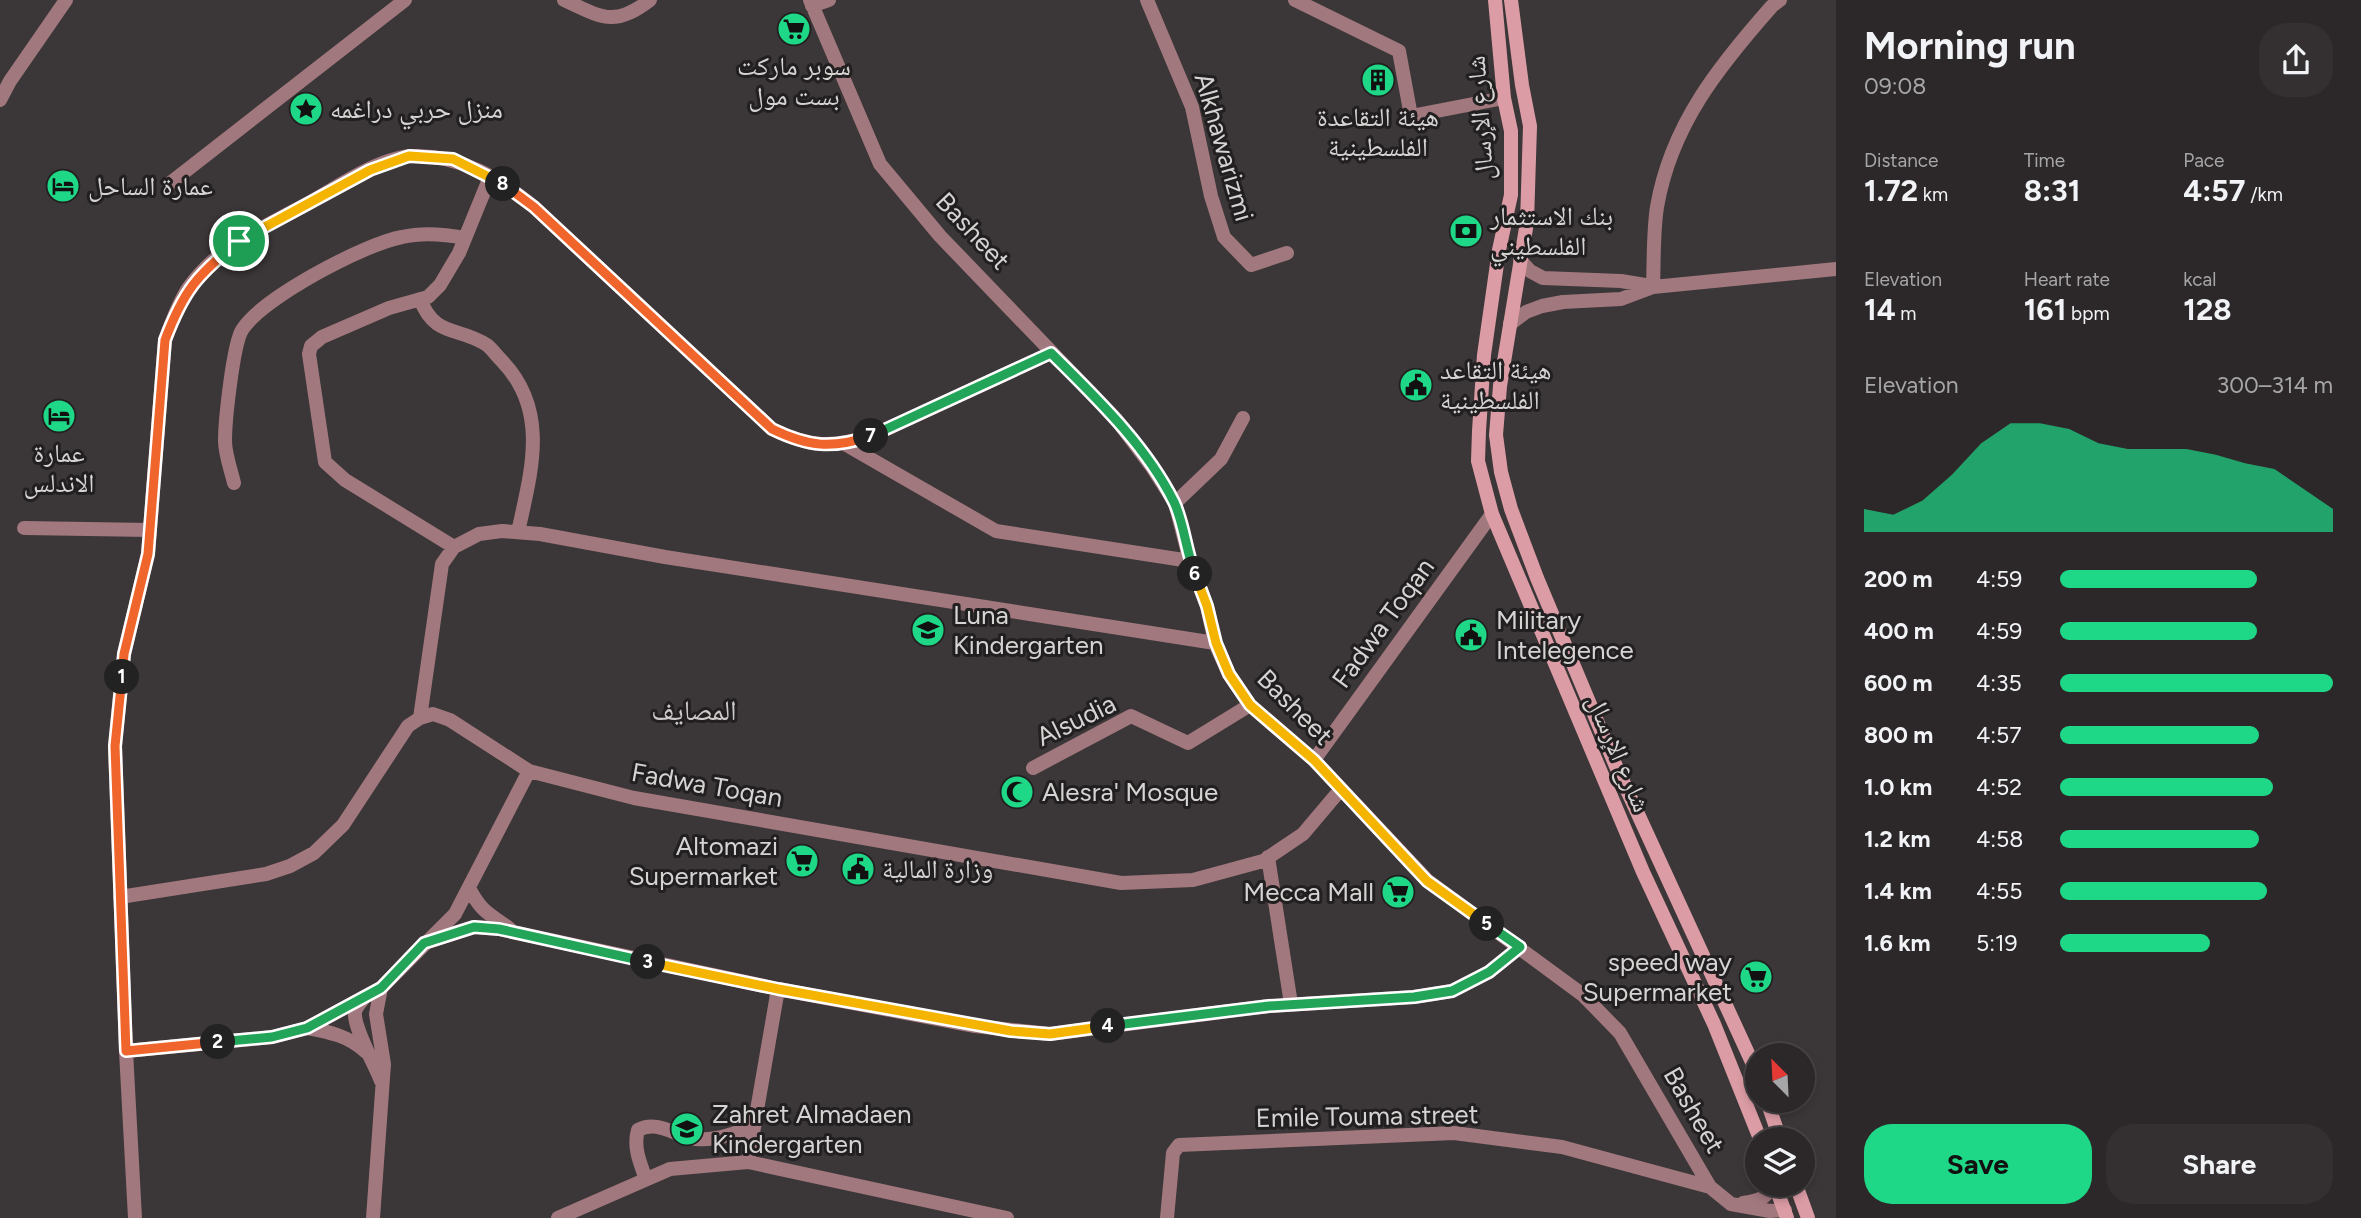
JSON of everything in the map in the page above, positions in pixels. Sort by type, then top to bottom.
[{"type":"main road","name":"شارع الإرسال","points":[[1495,0],[1504,99],[1511,131],[1511,195],[1499,250],[1484,355],[1478,461],[1492,514],[1637,859],[1714,1024],[1755,1127]]},
{"type":"main road","name":"شارع الإرسال","points":[[1511,0],[1530,126],[1527,222],[1500,386],[1496,435],[1501,472],[1511,509],[1537,578],[1615,764],[1745,1047]]},
{"type":"main road","points":[[1779,1197],[1786,1214]]},
{"type":"main road","points":[[1800,1197],[1808,1218]]},
{"type":"street","points":[[0,100],[10,81],[66,0]]},
{"type":"street","points":[[169,184],[405,0]]},
{"type":"street","points":[[564,0],[613,19],[650,0]]},
{"type":"street","name":"Basheet","points":[[829,0],[811,3],[880,164],[940,236],[1116,419],[1152,467],[1175,503],[1216,643],[1229,674],[1250,705],[1314,760],[1427,881],[1583,995],[1620,1033],[1710,1187],[1731,1204],[1786,1214]]},
{"type":"street","name":"Alkhawarizmi","points":[[1147,0],[1192,107],[1211,195],[1224,237],[1251,265],[1287,253]]},
{"type":"street","points":[[1295,0],[1399,51],[1411,116],[1504,99]]},
{"type":"street","points":[[1653,287],[1657,208],[1669,159],[1694,105],[1727,57],[1780,0]]},
{"type":"street","points":[[135,1218],[115,746],[124,654],[148,554],[165,340],[176,310],[190,286],[211,263],[239,241],[390,161],[409,156],[453,159],[508,186],[534,207],[772,429],[791,438],[812,444],[842,443],[874,435],[1051,353]]},
{"type":"street","points":[[454,547],[345,480],[325,462],[309,354],[311,346],[322,337],[389,308],[428,297],[440,285],[465,238],[490,177]]},
{"type":"street","points":[[234,483],[225,443],[234,355],[242,331],[283,295],[373,244],[426,233],[465,238]]},
{"type":"street","points":[[1520,260],[1530,271],[1543,278],[1621,281],[1653,287]]},
{"type":"street","points":[[1510,324],[1542,306],[1563,302],[1622,299],[1653,287],[1836,270]]},
{"type":"street","points":[[420,299],[431,320],[487,345],[511,371],[529,402],[534,435],[530,478],[518,532]]},
{"type":"street","points":[[1175,503],[1221,458],[1243,418]]},
{"type":"street","points":[[842,443],[996,531],[1190,561]]},
{"type":"street","name":"Fadwa Toqan","points":[[1314,760],[1492,514]]},
{"type":"street","points":[[24,528],[150,530]]},
{"type":"street","points":[[120,897],[266,874],[290,866],[314,853],[343,825],[408,726],[420,718],[442,564],[454,547],[464,539],[479,534],[502,531],[540,534],[666,558],[1216,643]]},
{"type":"street","name":"Alsudia","points":[[1033,768],[1131,716],[1188,743],[1250,705]]},
{"type":"street","name":"Fadwa Toqan","points":[[420,718],[433,714],[450,720],[529,771],[634,798],[1121,883],[1193,880],[1263,861],[1303,834],[1341,789]]},
{"type":"street","points":[[126,1051],[272,1037],[307,1028],[381,988],[455,914],[529,771]]},
{"type":"street","points":[[1268,857],[1292,1004]]},
{"type":"street","points":[[469,888],[478,905],[489,916],[517,934]]},
{"type":"street","points":[[424,943],[474,927],[975,1026],[1050,1034],[1292,1004],[1414,997],[1452,991],[1489,972],[1520,947]]},
{"type":"street","points":[[373,1218],[384,1063],[376,1014],[381,988]]},
{"type":"street","points":[[748,1162],[778,989]]},
{"type":"street","points":[[364,997],[355,1010],[356,1027],[365,1041],[382,1082]]},
{"type":"street","points":[[307,1028],[333,1032],[356,1042],[369,1054]]},
{"type":"street","points":[[646,1179],[635,1139],[638,1130],[645,1126],[652,1125],[696,1139],[737,1133],[755,1124]]},
{"type":"street","name":"Emile Touma street","points":[[1167,1218],[1173,1153],[1179,1144],[1454,1133],[1562,1147],[1710,1187]]},
{"type":"street","points":[[558,1218],[670,1169],[748,1162],[1007,1218]]},
{"type":"street","points":[[1731,1204],[1764,1197]]},
{"type":"street","points":[[1731,1204],[1748,1218]]},
{"type":"place","name":"سوبر ماركت بست مول","points":[[794,29]]},
{"type":"place","name":"هيئة التقاعدة الفلسطينية","points":[[1378,80]]},
{"type":"place","name":"منزل حربي دراغمه","points":[[306,109]]},
{"type":"place","name":"عمارة الساحل","points":[[63,186]]},
{"type":"place","name":"بنك الاستثمار الفلسطيني","points":[[1466,231]]},
{"type":"place","name":"هيئة التقاعد الفلسطينية","points":[[1416,385]]},
{"type":"place","name":"عمارة الاندلس","points":[[59,416]]},
{"type":"place","name":"Luna Kindergarten","points":[[928,630]]},
{"type":"place","name":"Military Intelegence","points":[[1471,635]]},
{"type":"place","name":"Alesra' Mosque","points":[[1017,792]]},
{"type":"place","name":"Altomazi Supermarket","points":[[802,861]]},
{"type":"place","name":"وزارة المالية","points":[[858,869]]},
{"type":"place","name":"Mecca Mall","points":[[1398,892]]},
{"type":"place","name":"speed way Supermarket","points":[[1756,977]]},
{"type":"place","name":"Zahret Almadaen Kindergarten","points":[[687,1129]]},
{"type":"district","name":"المصايف","points":[[694,710]]},
{"type":"route","points":[[409,156],[453,159],[508,186],[534,207],[772,429],[812,444],[832,445],[874,435],[1051,353],[1116,419],[1175,503],[1216,643],[1229,674],[1250,705],[1314,760],[1427,881],[1520,947],[1489,972],[1452,991],[1414,997],[1269,1006],[1050,1034],[975,1026],[778,989],[499,929],[474,927],[424,943],[381,988],[307,1028],[272,1037],[126,1051],[115,746],[124,654],[148,554],[165,340],[176,310],[190,286],[211,263],[239,241],[390,161],[409,156]]}]
